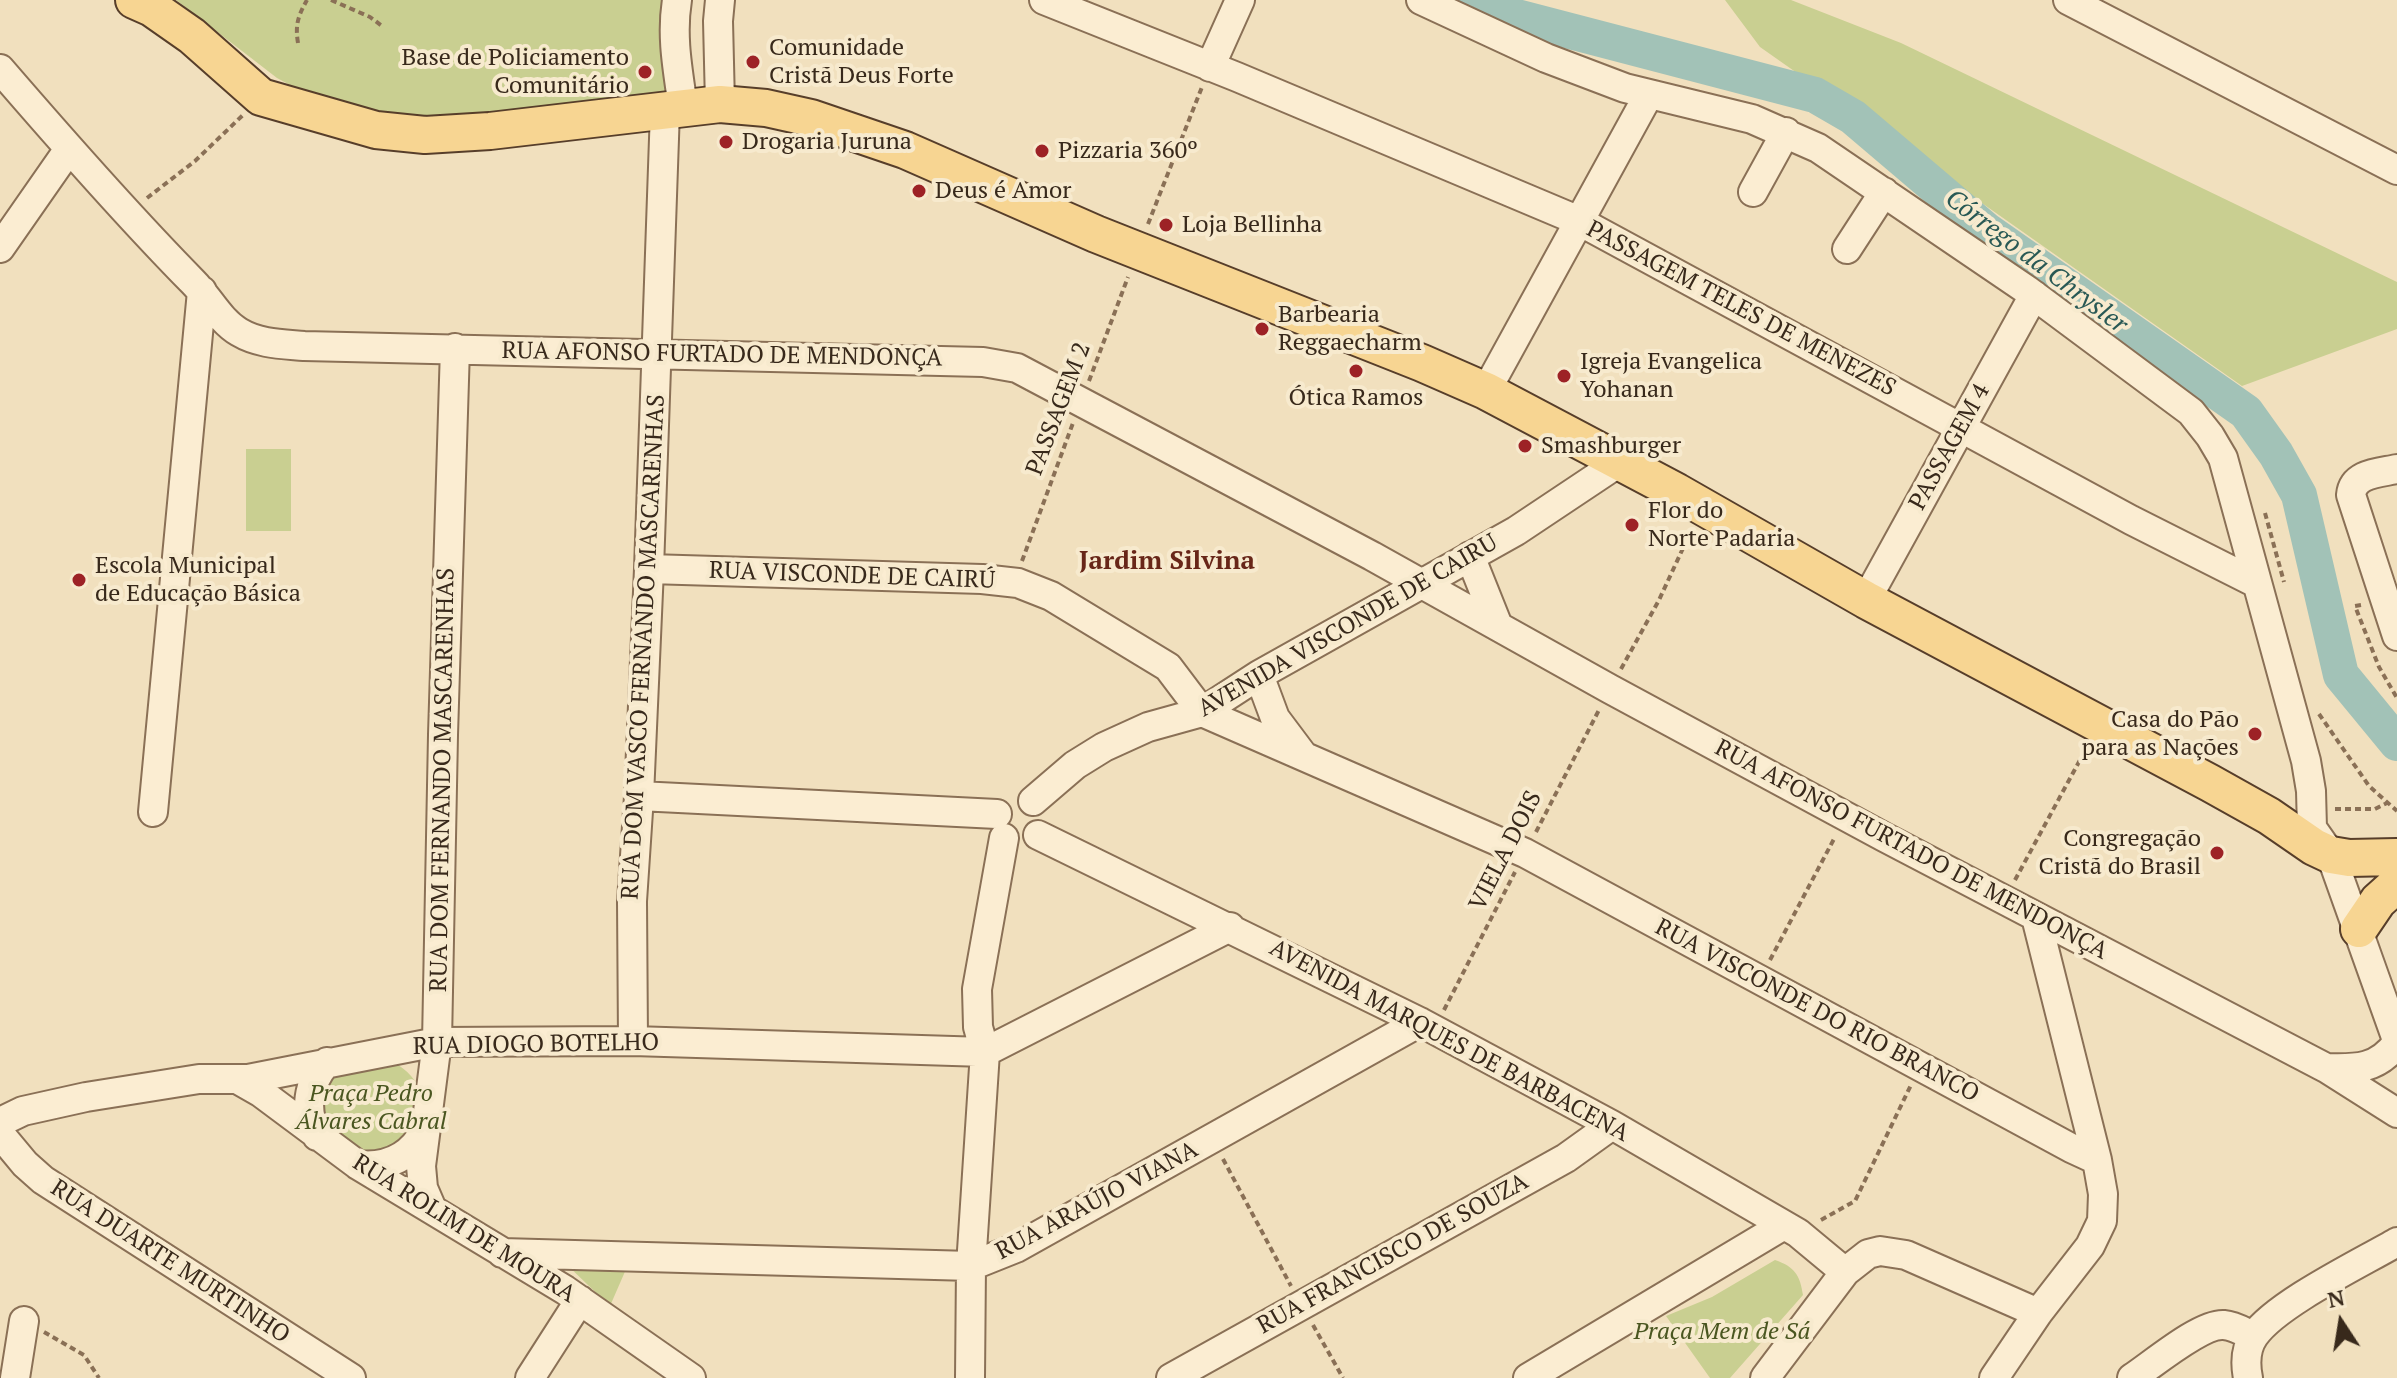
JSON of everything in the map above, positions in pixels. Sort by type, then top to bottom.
[{"type":"main road","points":[[134,0],[152,8],[192,36],[261,97],[376,130],[425,135],[490,131],[720,104],[766,108],[867,136],[1096,234],[1486,391],[1866,600],[2269,816],[2300,840],[2318,830],[2357,835],[2392,818]]},
{"type":"main road","points":[[160,0],[192,36]]},
{"type":"main road","points":[[2318,830],[2363,859],[2397,857]]},
{"type":"main road","points":[[2359,929],[2378,901],[2397,884]]},
{"type":"street","name":"RUA DOM VASCO FERNANDO MASCARENHAS","points":[[633,1041],[632,901],[658,353],[674,109],[677,0]]},
{"type":"street","points":[[720,0],[720,104]]},
{"type":"street","name":"PASSAGEM TELES DE MENEZES","points":[[1044,0],[1577,220],[2131,520],[2256,583]]},
{"type":"street","points":[[1210,67],[1240,0]]},
{"type":"street","points":[[1421,0],[1546,58],[1649,94],[1752,119],[1818,148],[2034,295],[2162,389],[2201,422],[2223,458],[2306,761],[2318,830],[2359,929],[2397,1042]]},
{"type":"street","points":[[2068,0],[2394,162]]},
{"type":"street","name":"RUA AFONSO FURTADO DE MENDONÇA","points":[[0,69],[127,215],[202,291],[229,324],[248,337],[272,344],[304,346],[983,362],[1017,368],[1420,583],[1846,816],[2326,1068],[2397,1113]]},
{"type":"street","points":[[1486,391],[1577,220],[1649,94]]},
{"type":"street","points":[[1753,192],[1786,132]]},
{"type":"street","points":[[0,248],[69,149]]},
{"type":"street","points":[[1847,249],[1884,192]]},
{"type":"street","points":[[153,812],[202,291]]},
{"type":"street","name":"PASSAGEM 4","points":[[1866,600],[2034,295]]},
{"type":"street","points":[[194,375],[216,351],[230,342],[248,337]]},
{"type":"street","name":"RUA DOM FERNANDO MASCARENHAS","points":[[432,1209],[423,1188],[421,1173],[437,1042],[455,348]]},
{"type":"street","name":"AVENIDA VISCONDE DE CAIRU","points":[[1033,801],[1075,765],[1104,747],[1148,727],[1202,712],[1259,675],[1516,531],[1618,463]]},
{"type":"street","points":[[2397,469],[2356,481],[2351,486],[2351,495],[2397,636]]},
{"type":"street","points":[[1470,556],[1498,626]]},
{"type":"street","name":"RUA VISCONDE DE CAIRÚ","points":[[649,569],[982,579],[1018,583],[1051,596],[1168,667],[1202,712]]},
{"type":"street","name":"RUA VISCONDE DO RIO BRANCO","points":[[1259,675],[1275,718],[1305,758]]},
{"type":"street","name":"RUA VISCONDE DO RIO BRANCO","points":[[1202,712],[1525,853],[2097,1160]]},
{"type":"street","points":[[639,796],[1001,826],[1018,843],[1032,840],[1038,835],[1043,821],[1039,807],[1021,797],[1009,799],[1001,826],[990,927],[983,959],[988,999],[971,1266],[970,1378]]},
{"type":"street","name":"AVENIDA MARQUES DE BARBACENA","points":[[1038,835],[1427,1026],[1612,1125],[1791,1229],[1845,1272]]},
{"type":"street","points":[[1994,1378],[2038,1313],[2090,1246],[2102,1221],[2103,1194],[2097,1160],[2036,917]]},
{"type":"street","points":[[983,1044],[1230,927]]},
{"type":"street","name":"RUA ARAÚJO VIANA","points":[[502,1253],[971,1266],[1016,1248],[1427,1026]]},
{"type":"street","name":"RUA DIOGO BOTELHO","points":[[0,1122],[23,1111],[86,1097],[199,1079],[239,1080],[437,1042],[983,1044]]},
{"type":"street","name":"RUA AFONSO FURTADO DE MENDONÇA","points":[[2326,1068],[2358,1069],[2373,1065],[2389,1054],[2397,1042]]},
{"type":"street","points":[[392,1049],[416,1066],[430,1095]]},
{"type":"street","points":[[317,1136],[310,1117],[309,1097],[315,1077],[327,1062]]},
{"type":"street","name":"RUA ROLIM DE MOURA","points":[[239,1080],[260,1092],[358,1165],[580,1300],[691,1378]]},
{"type":"street","name":"RUA FRANCISCO DE SOUZA","points":[[1171,1378],[1566,1158],[1612,1125]]},
{"type":"street","points":[[358,1165],[378,1166],[398,1159],[414,1147],[425,1130]]},
{"type":"street","name":"RUA DUARTE MURTINHO","points":[[0,1134],[43,1180],[351,1378]]},
{"type":"street","points":[[1528,1378],[1791,1229]]},
{"type":"street","points":[[2248,1378],[2245,1355],[2253,1336],[2287,1307],[2397,1242]]},
{"type":"street","points":[[1765,1378],[1845,1272],[1868,1254],[1893,1251],[2038,1313]]},
{"type":"street","points":[[530,1378],[580,1300]]},
{"type":"street","points":[[15,1378],[24,1321]]},
{"type":"street","points":[[2132,1378],[2194,1336],[2216,1325],[2225,1325],[2253,1336]]},
{"type":"path","points":[[298,43],[298,15],[307,0]]},
{"type":"path","points":[[331,0],[370,17],[382,26]]},
{"type":"path","name":"PASSAGEM 2","points":[[1018,583],[1024,552],[1210,67]]},
{"type":"path","points":[[127,215],[195,161],[261,97]]},
{"type":"path","points":[[2263,505],[2288,596]]},
{"type":"path","name":"VIELA DOIS","points":[[1427,1026],[1525,853],[1659,600],[1702,508]]},
{"type":"path","points":[[2313,703],[2392,818]]},
{"type":"path","points":[[2005,900],[2099,723]]},
{"type":"path","points":[[2318,830],[2375,809],[2392,818]]},
{"type":"path","points":[[2392,818],[2397,811]]},
{"type":"path","points":[[1760,980],[1846,816]]},
{"type":"path","points":[[1791,1229],[1855,1201],[1920,1067]]},
{"type":"path","points":[[1213,1140],[1343,1378]]},
{"type":"path","points":[[24,1321],[84,1355],[99,1378]]},
{"type":"green space","points":[[176,0],[672,0],[675,100],[402,121],[314,98],[277,78]]},
{"type":"green space","points":[[1725,0],[1791,0],[1901,43],[2397,282],[2397,329],[2242,386],[1760,47]]},
{"type":"green space","points":[[246,449],[291,449],[291,531],[246,531]]},
{"type":"green space","name":"Praça Pedro Álvares Cabral","points":[[391,1060],[411,1076],[420,1091],[415,1134],[371,1158],[338,1146],[328,1127],[322,1103],[332,1075]]},
{"type":"green space","name":"Praça Mem de Sá","points":[[1775,1260],[1795,1273],[1803,1295],[1730,1378],[1710,1378],[1666,1316],[1712,1297]]},
{"type":"green space","points":[[566,1264],[627,1267],[610,1306]]},
{"type":"waterway","name":"Córrego da Chrysler","points":[[1476,0],[1509,15],[1815,95],[1853,117],[1986,230],[2246,412],[2276,454],[2299,495],[2341,675],[2397,743]]},
{"type":"place","name":"Comunidade Cristã Deus Forte","points":[[753,62]]},
{"type":"place","name":"Base de Policiamento Comunitário","points":[[645,72]]},
{"type":"place","name":"Drogaria Juruna","points":[[726,142]]},
{"type":"place","name":"Pizzaria 360º","points":[[1042,151]]},
{"type":"place","name":"Deus é Amor","points":[[919,191]]},
{"type":"place","name":"Loja Bellinha","points":[[1166,225]]},
{"type":"place","name":"Barbearia Reggaecharm","points":[[1262,329]]},
{"type":"place","name":"Ótica Ramos","points":[[1356,371]]},
{"type":"place","name":"Igreja Evangelica Yohanan","points":[[1564,376]]},
{"type":"place","name":"Smashburger","points":[[1525,446]]},
{"type":"place","name":"Flor do Norte Padaria","points":[[1632,525]]},
{"type":"place","name":"Escola Municipal de Educação Básica","points":[[79,580]]},
{"type":"place","name":"Casa do Pão para as Nações","points":[[2255,734]]},
{"type":"place","name":"Congregação Cristã do Brasil","points":[[2217,853]]},
{"type":"district","name":"Jardim Silvina","points":[[1167,562]]}]
